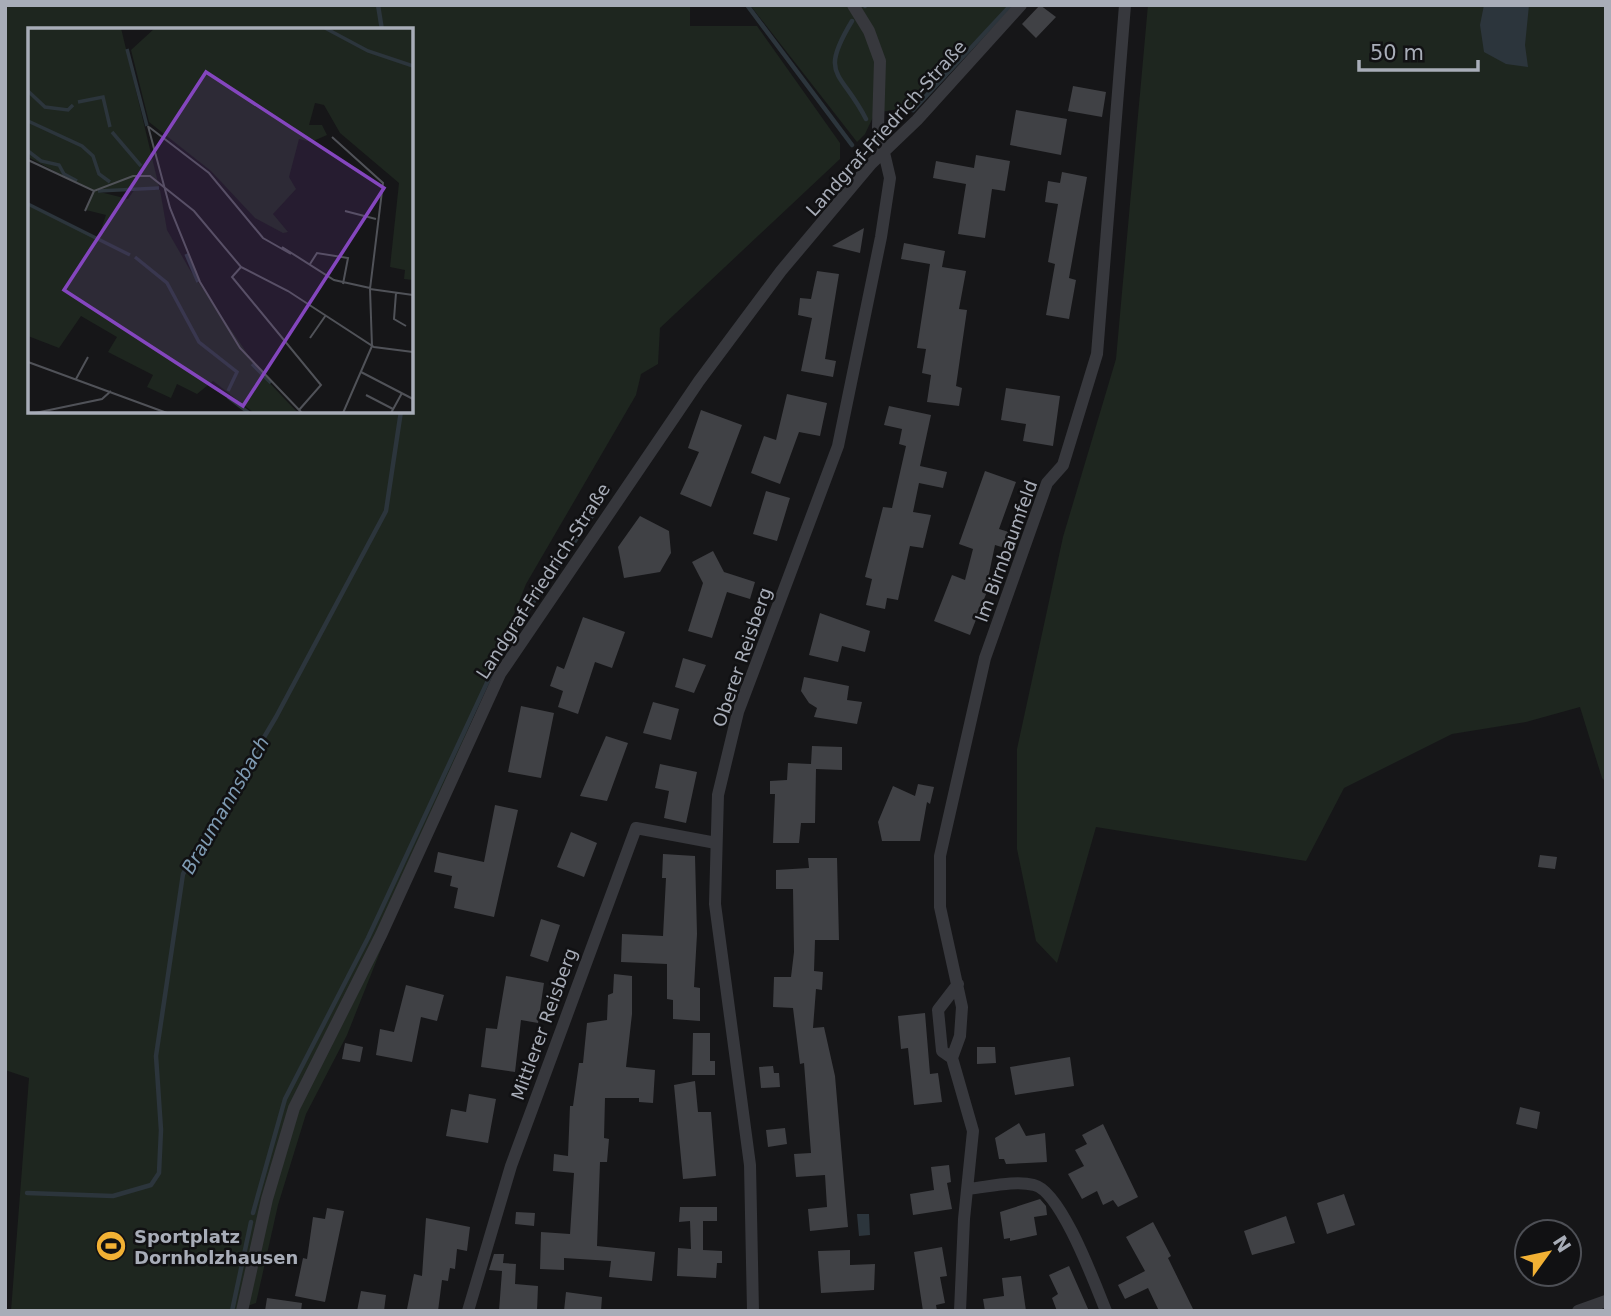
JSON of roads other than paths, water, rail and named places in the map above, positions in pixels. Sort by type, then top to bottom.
[{"type":"street","name":"Oberer Reisberg","points":[[753,1311],[750,1165],[715,904],[718,795],[738,712],[835,455],[845,419],[890,178],[878,127],[880,61],[869,31],[853,5]]},
{"type":"street","name":"Landgraf-Friedrich-Straße","points":[[242,1311],[267,1199],[295,1108],[381,935],[500,674],[699,381],[781,271],[884,151],[1021,5]]},
{"type":"street","name":"Im Birnbaumfeld","points":[[952,1058],[961,1024],[958,984],[940,907],[940,856],[985,658],[1047,483],[1063,465],[1097,354],[1125,5]]},
{"type":"street","name":"Mittlerer Reisberg","points":[[468,1311],[511,1166],[636,828],[716,843]]},
{"type":"street","points":[[958,984],[938,1010],[942,1051],[952,1058],[973,1131],[960,1311]]},
{"type":"street","points":[[968,1189],[1032,1184],[1045,1189],[1074,1240],[1106,1311]]},
{"type":"street","points":[[1578,1311],[1606,1301]]},
{"type":"waterway","name":"Braumannsbach","points":[[378,5],[382,28]]},
{"type":"waterway","points":[[747,5],[852,145]]},
{"type":"waterway","points":[[913,110],[1011,5]]},
{"type":"waterway","points":[[852,21],[836,53],[835,64],[837,73],[866,119]]},
{"type":"waterway","name":"Braumannsbach","points":[[27,1193],[113,1196],[151,1185],[159,1173],[161,1130],[156,1056],[183,874],[276,717],[386,511],[401,413]]},
{"type":"waterway","points":[[253,1213],[285,1099],[368,938],[506,642],[596,510]]},
{"type":"waterway","points":[[232,1311],[251,1222]]},
{"type":"place","name":"Sportplatz Dornholzhausen","points":[[111,1246]]}]
